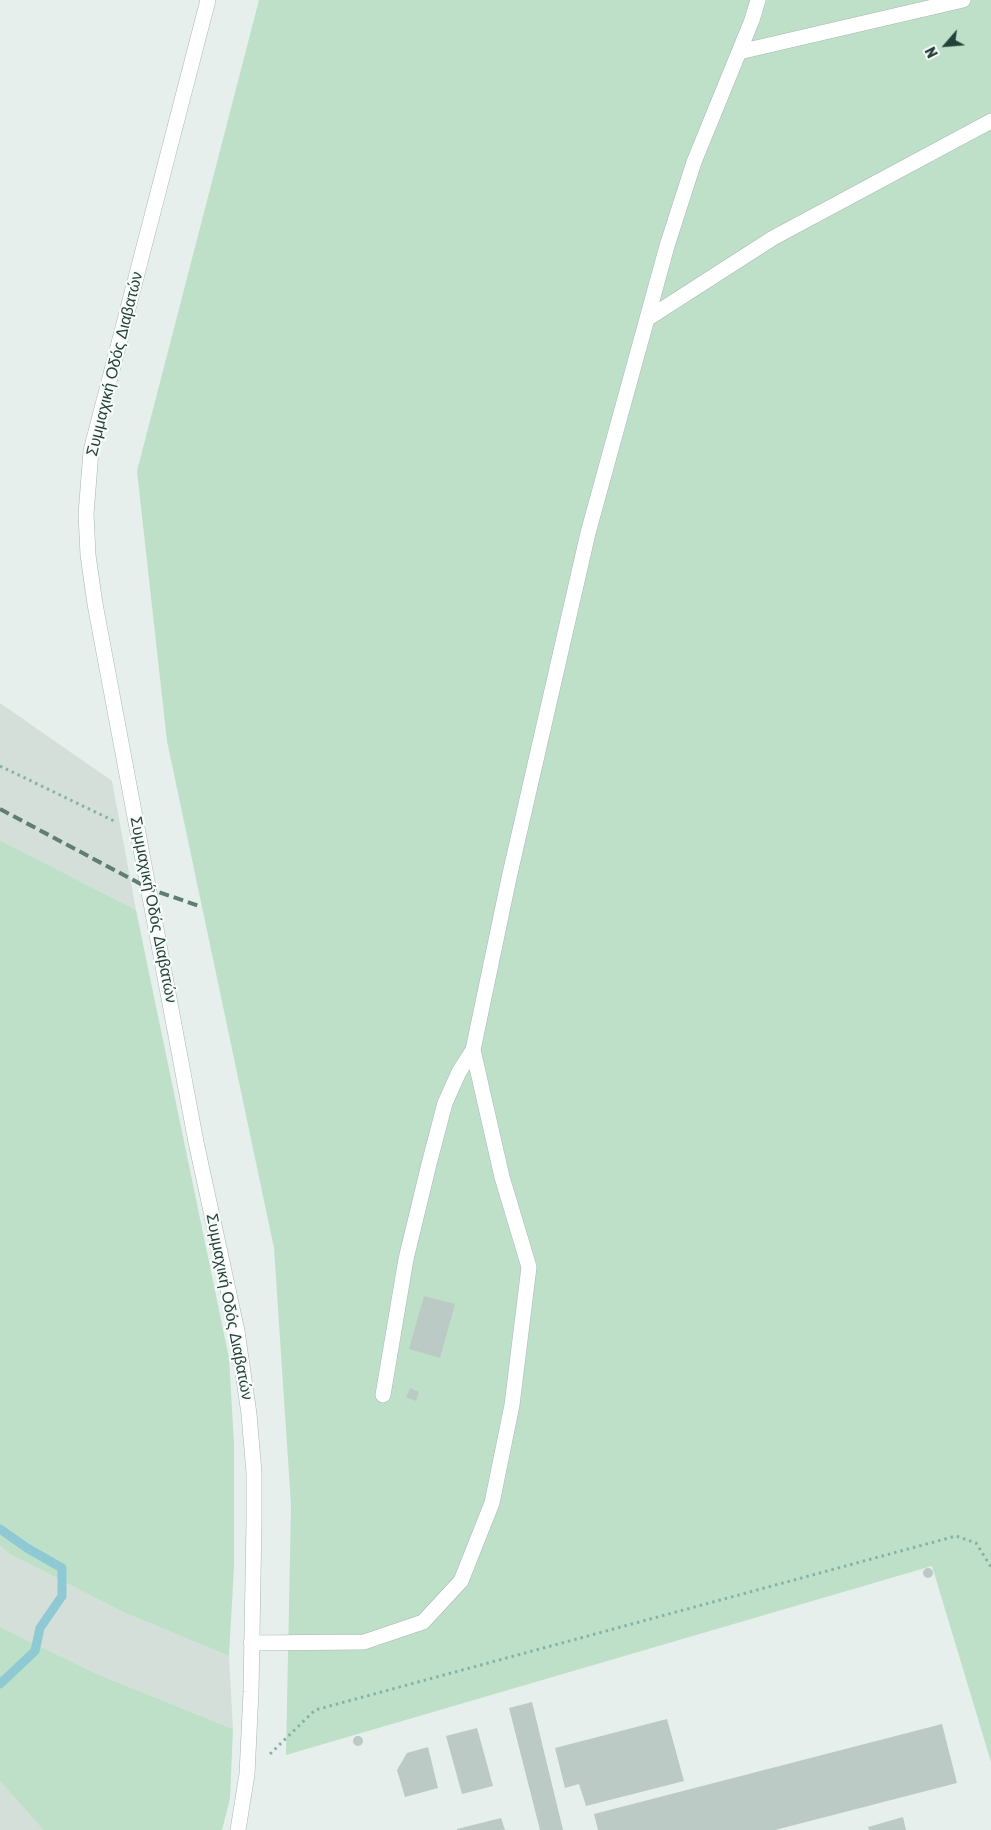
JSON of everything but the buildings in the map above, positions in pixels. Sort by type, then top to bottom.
[{"type":"street","name":"Συμμαχική Οδός Διαβατών","points":[[208,0],[91,451],[86,514],[88,555],[95,604],[196,1142],[237,1331],[249,1414],[254,1483],[251,1692],[247,1777],[238,1830]]},
{"type":"street","points":[[383,1395],[406,1259],[446,1103],[460,1072],[473,1050],[509,878],[588,534],[667,246],[694,162],[752,20],[758,0]]},
{"type":"street","points":[[739,52],[963,0]]},
{"type":"street","points":[[647,319],[773,238],[991,121]]},
{"type":"street","points":[[252,1643],[364,1642],[423,1622],[461,1580],[492,1503],[512,1405],[529,1267],[502,1177],[473,1050]]},
{"type":"path","points":[[0,766],[139,833]]},
{"type":"path","points":[[247,1777],[315,1710],[956,1536],[976,1543],[991,1567]]},
{"type":"shaded area","points":[[0,703],[112,781],[136,910],[0,840]]},
{"type":"shaded area","points":[[0,1546],[10,1554],[123,1612],[229,1656],[233,1729],[95,1673],[0,1627]]},
{"type":"shaded area","points":[[0,1781],[43,1830],[0,1830]]},
{"type":"green space","points":[[259,0],[991,0],[991,1762],[932,1566],[286,1755],[291,1505],[274,1248],[167,741],[137,471]]},
{"type":"green space","points":[[0,840],[136,910],[229,1358],[234,1444],[234,1567],[229,1656],[123,1612],[10,1554],[0,1546]]},
{"type":"green space","points":[[0,1627],[95,1673],[233,1729],[230,1799],[222,1830],[43,1830],[0,1781]]},
{"type":"waterway","points":[[0,1529],[27,1548],[62,1568],[62,1596],[40,1628],[35,1651],[0,1684]]},
{"type":"railway","points":[[0,809],[150,889],[202,907]]}]
